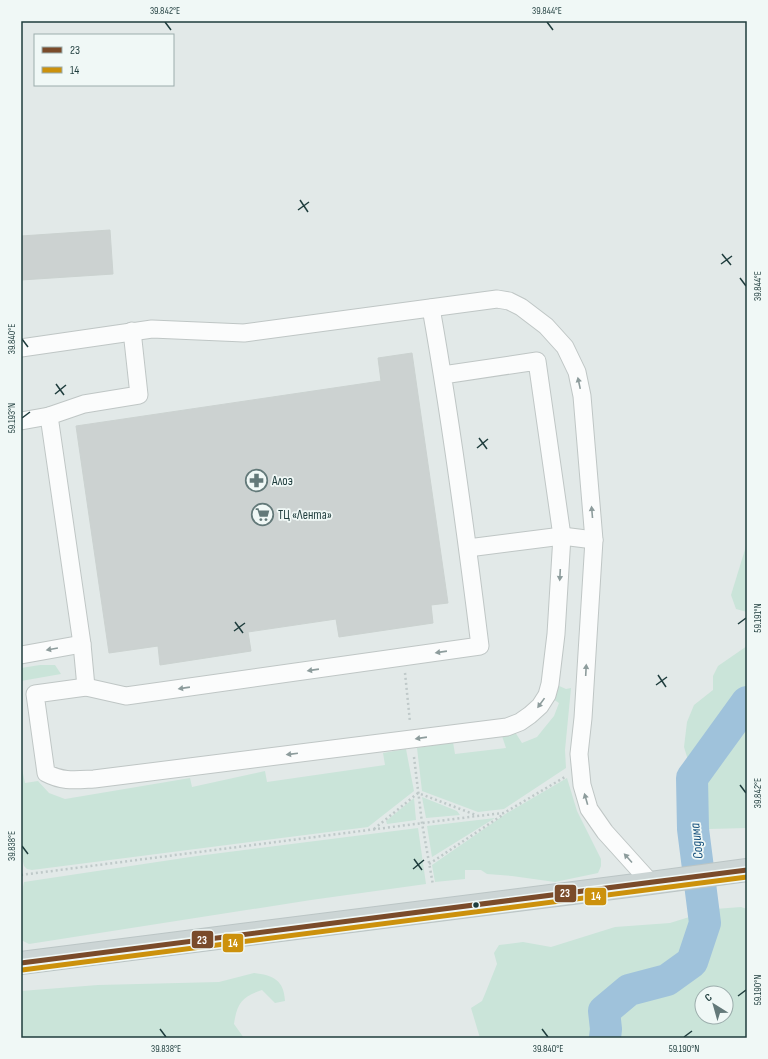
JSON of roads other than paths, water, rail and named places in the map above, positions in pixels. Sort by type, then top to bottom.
[{"type":"main road","points":[[21,963],[737,871]]},
{"type":"lane","points":[[21,348],[152,329],[244,333],[497,299],[509,301],[521,307],[546,326],[565,347],[577,372],[582,396],[594,540],[583,718],[579,754],[582,785],[589,809],[605,832],[659,882]]},
{"type":"lane","points":[[431,308],[443,375],[468,548],[480,646],[126,696],[86,686],[35,694],[46,773],[57,778],[70,781],[94,779],[507,727],[520,722],[540,706],[550,684],[556,641],[562,536],[537,362],[443,375]]},
{"type":"lane","points":[[21,421],[49,416],[84,404],[139,395],[132,331]]},
{"type":"lane","points":[[49,416],[82,644],[86,686]]},
{"type":"lane","points":[[468,548],[562,536],[594,540]]},
{"type":"lane","points":[[21,655],[82,644]]},
{"type":"waterway","name":"Содима","points":[[605,1038],[606,1029],[604,1011],[629,990],[667,980],[692,962],[705,923],[693,829],[692,778],[747,702]]},
{"type":"place","name":"Алоэ","points":[[257,480]]},
{"type":"place","name":"ТЦ «Лента»","points":[[262,514]]}]
